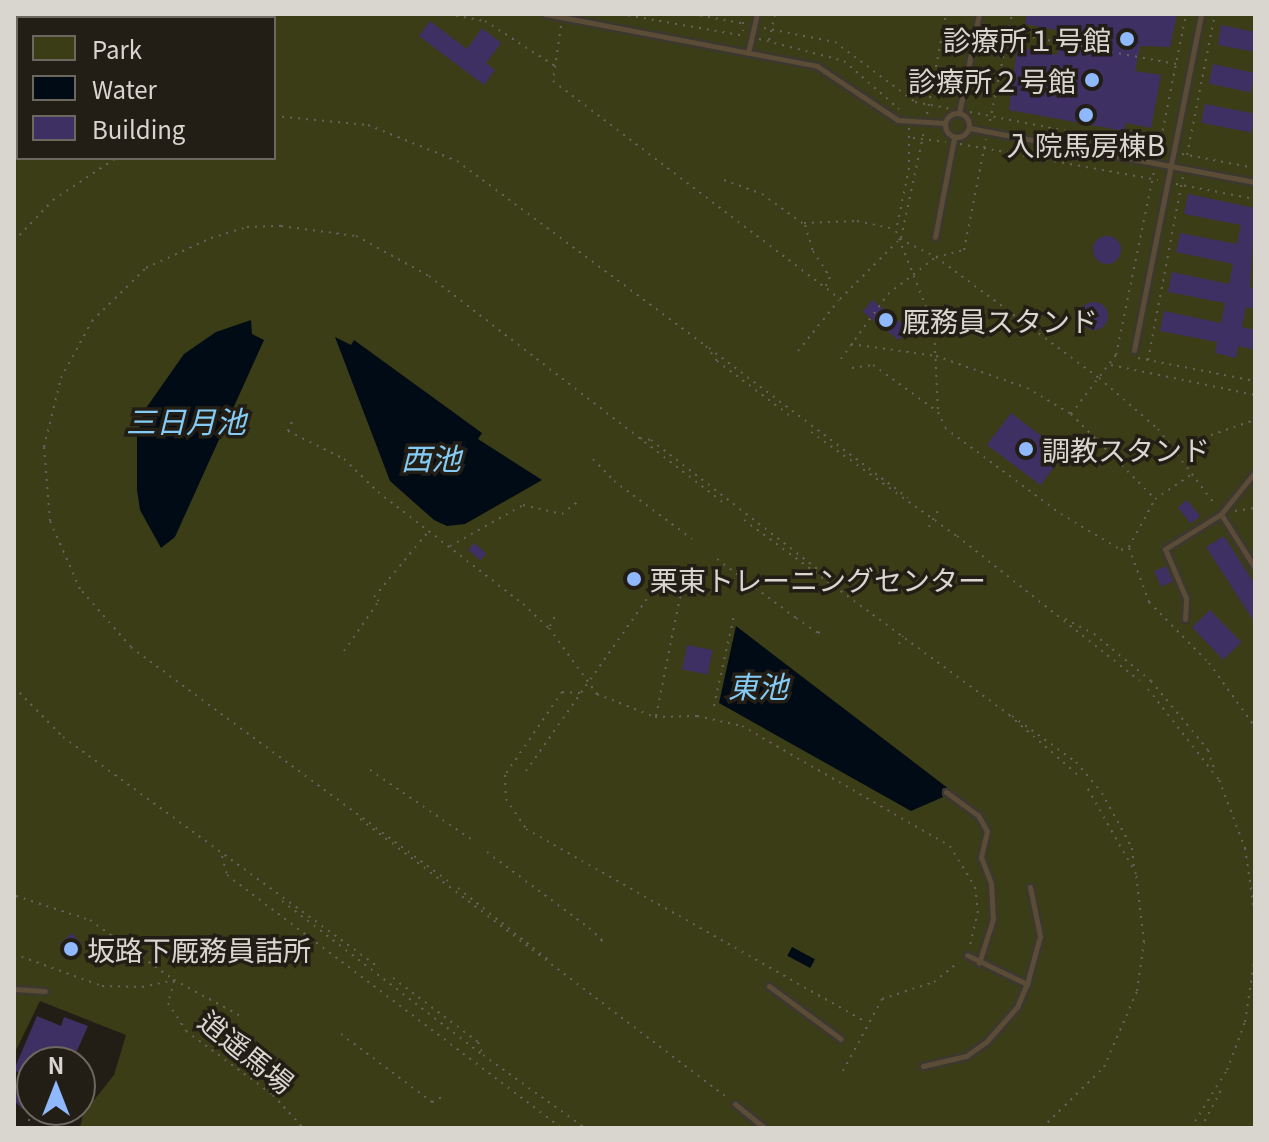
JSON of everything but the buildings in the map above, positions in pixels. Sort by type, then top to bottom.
[{"type":"lane","points":[[545,14],[828,70],[876,108],[908,122],[944,123],[959,113],[979,14]]},
{"type":"lane","points":[[748,53],[757,14]]},
{"type":"lane","points":[[1134,350],[1168,166],[1201,14]]},
{"type":"lane","points":[[959,113],[969,128],[1255,182]]},
{"type":"lane","points":[[944,123],[954,140]]},
{"type":"lane","points":[[935,237],[954,140],[969,128]]},
{"type":"lane","points":[[1185,619],[1186,598],[1165,549],[1221,514],[1255,472]]},
{"type":"lane","points":[[1221,514],[1255,568]]},
{"type":"lane","points":[[946,792],[978,815],[987,831],[981,857],[991,883],[993,919],[979,963]]},
{"type":"lane","points":[[923,1066],[966,1056],[986,1042],[1017,1007],[1027,984],[1040,936],[1030,887]]},
{"type":"lane","points":[[967,955],[1027,984]]},
{"type":"lane","points":[[769,986],[841,1039]]},
{"type":"lane","points":[[14,989],[45,991]]},
{"type":"lane","points":[[735,1104],[765,1128]]},
{"type":"path","points":[[448,14],[485,21],[555,66]]},
{"type":"path","points":[[620,14],[769,41],[844,61],[908,122],[911,138],[896,230],[934,327],[938,412],[945,428],[1110,547],[1129,547]]},
{"type":"path","points":[[743,14],[744,36]]},
{"type":"path","points":[[769,41],[775,14]]},
{"type":"path","points":[[841,359],[888,294],[936,257],[964,250],[1012,14]]},
{"type":"path","points":[[1071,414],[1111,365],[1186,14]]},
{"type":"path","points":[[1215,14],[1148,360],[1255,381]]},
{"type":"path","points":[[561,16],[553,81],[840,299]]},
{"type":"path","points":[[1008,32],[1176,64]]},
{"type":"path","points":[[276,116],[368,125],[457,161],[912,502],[1140,681]]},
{"type":"path","points":[[911,138],[954,140],[1255,199]]},
{"type":"path","points":[[14,241],[53,200],[113,160]]},
{"type":"path","points":[[724,180],[762,194],[803,223],[830,277],[825,287]]},
{"type":"path","points":[[803,223],[857,221],[896,230]]},
{"type":"path","points":[[448,881],[131,647],[102,619],[62,556],[50,521],[44,447],[61,378],[92,321],[146,268],[211,238],[247,227],[281,226],[356,236],[429,276],[724,503]]},
{"type":"path","points":[[900,239],[936,257],[1099,378],[1172,448],[1221,514],[1254,509],[1255,497]]},
{"type":"path","points":[[798,351],[840,299],[900,239]]},
{"type":"path","points":[[851,344],[936,356],[1027,388],[1071,414],[1155,499]]},
{"type":"path","points":[[706,346],[717,361],[789,415]]},
{"type":"path","points":[[852,368],[873,365],[938,412]]},
{"type":"path","points":[[1111,365],[1255,395]]},
{"type":"path","points":[[1172,448],[1255,420]]},
{"type":"path","points":[[292,422],[288,431],[344,459],[549,628],[586,684],[597,694],[655,717],[697,716],[742,726],[950,846],[975,887],[976,931],[967,955],[934,982],[882,999],[866,1022],[843,1071]]},
{"type":"path","points":[[811,432],[912,502]]},
{"type":"path","points":[[639,437],[663,449],[841,589]]},
{"type":"path","points":[[593,459],[614,481],[692,539]]},
{"type":"path","points":[[1192,474],[1155,499],[1129,547],[1149,602],[1209,663],[1255,727]]},
{"type":"path","points":[[449,547],[523,505],[562,514],[580,500]]},
{"type":"path","points":[[929,527],[939,509]]},
{"type":"path","points":[[744,520],[868,608],[1009,715],[1078,775]]},
{"type":"path","points":[[344,651],[379,601],[374,597],[429,531]]},
{"type":"path","points":[[717,559],[818,633],[824,631]]},
{"type":"path","points":[[526,771],[656,586]]},
{"type":"path","points":[[655,717],[681,592]]},
{"type":"path","points":[[868,608],[874,604]]},
{"type":"path","points":[[549,628],[557,613]]},
{"type":"path","points":[[714,706],[734,615]]},
{"type":"path","points":[[1065,619],[1094,634],[1162,692],[1208,750],[1245,848],[1255,916]]},
{"type":"path","points":[[899,644],[903,635]]},
{"type":"path","points":[[14,687],[63,737],[483,1055],[585,1128]]},
{"type":"path","points":[[1148,689],[1216,774]]},
{"type":"path","points":[[580,693],[562,692],[505,775],[506,799],[526,829],[866,1022]]},
{"type":"path","points":[[1009,715],[1050,739],[1102,793],[1132,848],[1143,907],[1144,942],[1137,991],[1124,1029],[1088,1088],[1042,1128]]},
{"type":"path","points":[[370,770],[475,842]]},
{"type":"path","points":[[1085,784],[1135,872]]},
{"type":"path","points":[[356,816],[373,834],[554,965]]},
{"type":"path","points":[[487,852],[589,928],[602,940],[600,944]]},
{"type":"path","points":[[222,855],[227,875],[561,1128]]},
{"type":"path","points":[[458,888],[735,1104]]},
{"type":"path","points":[[14,889],[14,926]]},
{"type":"path","points":[[275,895],[380,968]]},
{"type":"path","points":[[16,896],[59,906],[90,920],[174,980],[239,1015]]},
{"type":"path","points":[[14,954],[102,986],[142,987],[174,980]]},
{"type":"path","points":[[1191,1128],[1227,1070],[1245,1022],[1255,956]]},
{"type":"path","points":[[393,978],[478,1042],[483,1055]]},
{"type":"path","name":"逍遥馬場","points":[[174,980],[168,1003],[186,1031],[273,1095],[303,1128]]},
{"type":"path","points":[[341,1034],[432,1102],[444,1096]]},
{"type":"path","points":[[1201,1128],[1222,1088]]},
{"type":"green space","name":"栗東トレーニングセンター","points":[[14,14],[1255,14],[1255,1128],[80,1128],[96,1126],[96,1098],[114,1075],[126,1035],[40,1001],[14,1054]]},
{"type":"water","name":"三日月池","points":[[251,320],[252,334],[264,340],[175,537],[161,548],[140,510],[137,490],[137,436],[144,411],[184,354],[216,332]]},
{"type":"water","name":"西池","points":[[335,337],[351,345],[354,340],[482,433],[478,439],[542,480],[465,524],[447,526],[434,520],[390,481]]},
{"type":"water","name":"東池","points":[[736,626],[949,789],[943,797],[911,811],[719,703]]},
{"type":"water","points":[[792,947],[815,959],[810,968],[787,956]]},
{"type":"place","name":"診療所１号館","points":[[1127,39]]},
{"type":"place","name":"診療所２号館","points":[[1092,80]]},
{"type":"place","name":"入院馬房棟B","points":[[1086,115]]},
{"type":"place","name":"厩務員スタンド","points":[[886,320]]},
{"type":"place","name":"調教スタンド","points":[[1026,449]]},
{"type":"place","name":"栗東トレーニングセンター","points":[[634,579]]},
{"type":"place","name":"坂路下厩務員詰所","points":[[71,949]]}]
